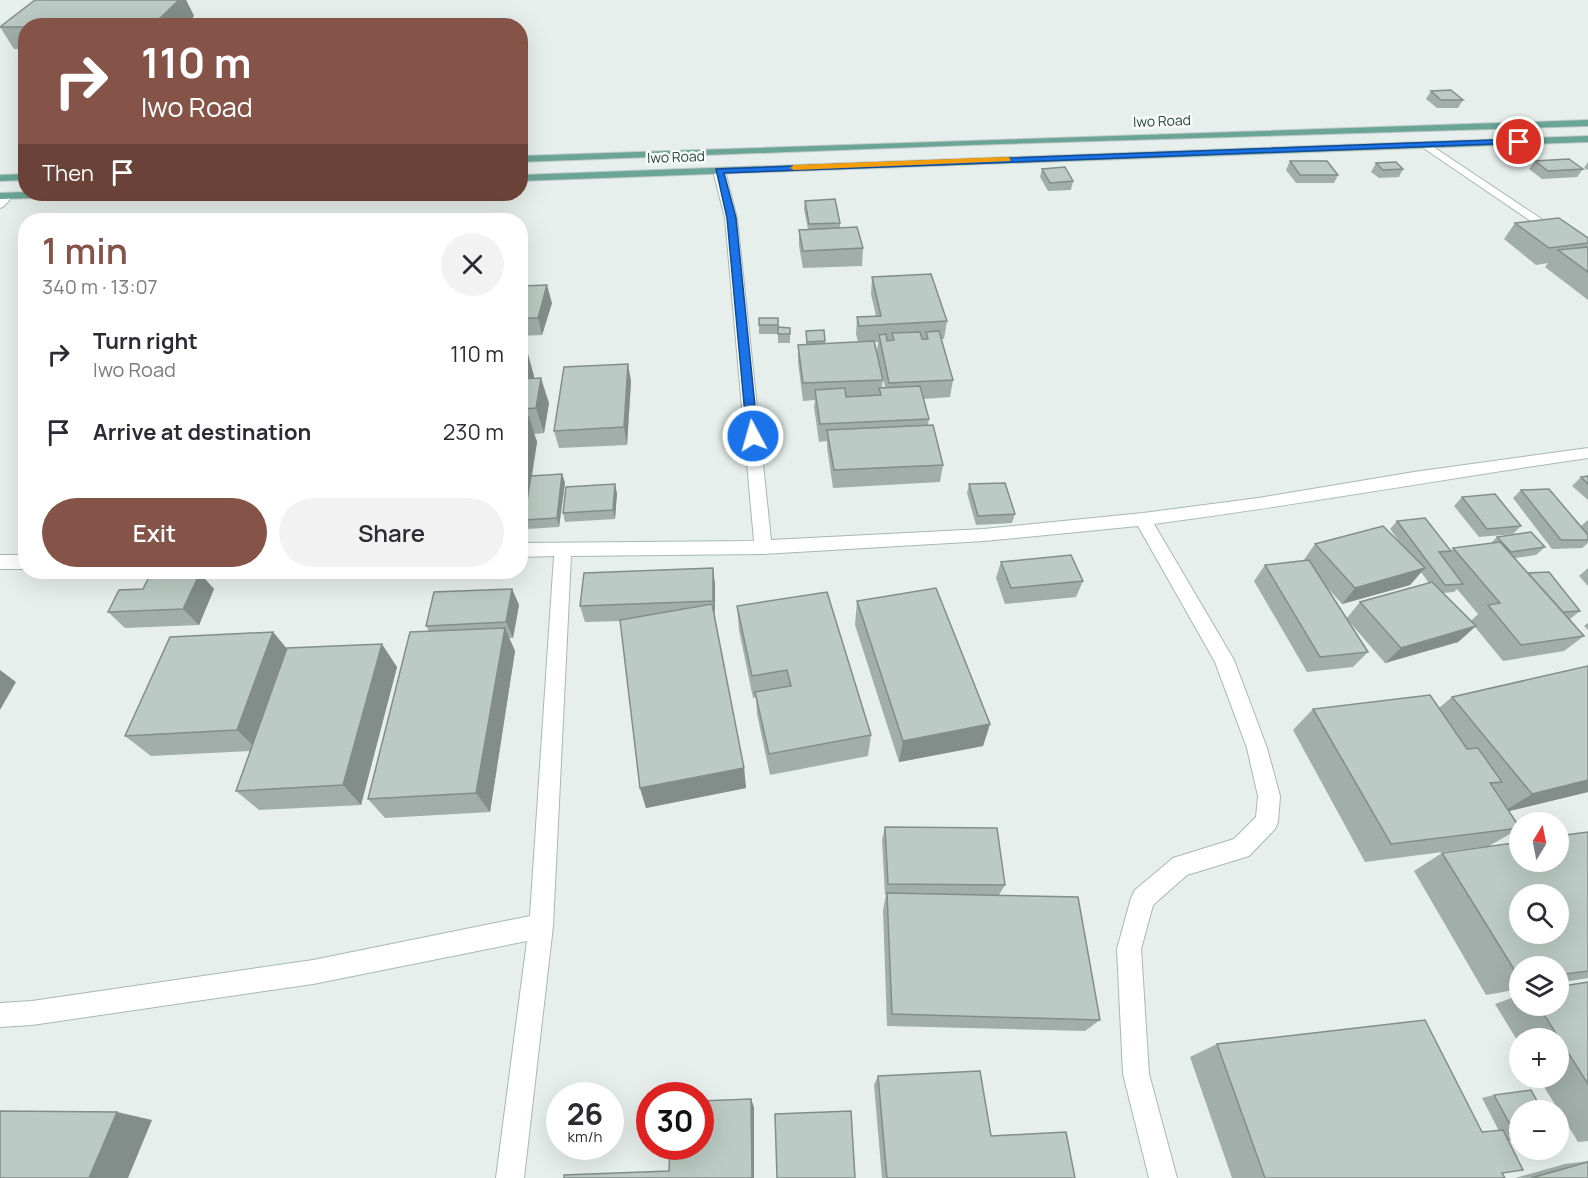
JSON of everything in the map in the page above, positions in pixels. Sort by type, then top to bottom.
[{"type":"main road","name":"Iwo Road","points":[[528,159],[1588,123]]},
{"type":"main road","name":"Iwo Road","points":[[528,178],[1588,139]]},
{"type":"main road","points":[[794,148],[797,167]]},
{"type":"main road","points":[[0,178],[18,177]]},
{"type":"main road","points":[[2,199],[18,198]]},
{"type":"street","points":[[1426,145],[1588,256]]},
{"type":"street","points":[[719,171],[731,218],[763,547]]},
{"type":"street","points":[[528,550],[763,547],[984,535],[1143,519],[1588,453]]},
{"type":"street","points":[[1143,519],[1224,660],[1257,748],[1269,796],[1267,822],[1242,848],[1180,866],[1143,898],[1129,949],[1136,1074],[1162,1178]]},
{"type":"street","points":[[510,1178],[541,926],[563,548]]},
{"type":"street","points":[[0,561],[18,562]]},
{"type":"street","points":[[0,1015],[32,1013],[313,972],[541,926]]},
{"type":"building","points":[[35,0],[179,0],[160,18],[18,18],[18,27],[0,27]]},
{"type":"building","points":[[1451,90],[1463,100],[1441,100],[1431,91]]},
{"type":"building","points":[[1569,159],[1583,169],[1548,171],[1535,161]]},
{"type":"building","points":[[1290,161],[1327,161],[1338,175],[1300,175]]},
{"type":"building","points":[[1396,162],[1403,169],[1383,170],[1376,163]]},
{"type":"building","points":[[1065,167],[1073,181],[1050,183],[1042,169]]},
{"type":"building","points":[[835,199],[840,223],[809,224],[805,201]]},
{"type":"building","points":[[1559,218],[1588,238],[1588,243],[1549,248],[1515,223]]},
{"type":"building","points":[[857,227],[863,248],[803,251],[799,230]]},
{"type":"building","points":[[1588,247],[1588,272],[1558,250]]},
{"type":"building","points":[[931,274],[947,321],[859,326],[857,317],[881,316],[872,277]]},
{"type":"building","points":[[547,285],[538,318],[528,318],[528,286]]},
{"type":"building","points":[[759,318],[778,318],[778,325],[759,325]]},
{"type":"building","points":[[778,327],[790,328],[790,334],[778,334]]},
{"type":"building","points":[[824,330],[825,341],[807,342],[806,331]]},
{"type":"building","points":[[939,331],[953,380],[889,383],[879,335],[886,334],[887,341],[894,340],[892,333],[920,332],[922,339],[928,339],[926,332]]},
{"type":"building","points":[[874,341],[883,380],[803,383],[798,345]]},
{"type":"building","points":[[628,364],[624,427],[554,431],[564,367]]},
{"type":"building","points":[[541,378],[536,408],[528,408],[528,379]]},
{"type":"building","points":[[920,386],[929,419],[820,424],[815,390],[845,388],[846,397],[881,395],[879,388]]},
{"type":"building","points":[[933,425],[943,465],[834,470],[827,430]]},
{"type":"building","points":[[562,474],[557,518],[528,520],[531,476]]},
{"type":"building","points":[[1588,476],[1588,484],[1581,477]]},
{"type":"building","points":[[1005,483],[1015,514],[978,516],[969,484]]},
{"type":"building","points":[[615,484],[613,510],[563,513],[566,487]]},
{"type":"building","points":[[1549,489],[1588,535],[1588,540],[1561,540],[1521,490]]},
{"type":"building","points":[[1495,494],[1521,526],[1487,529],[1462,497]]},
{"type":"building","points":[[1425,518],[1451,551],[1439,552],[1463,584],[1445,585],[1397,521]]},
{"type":"building","points":[[1383,526],[1425,568],[1355,588],[1315,544]]},
{"type":"building","points":[[1531,532],[1545,547],[1511,552],[1497,537]]},
{"type":"building","points":[[1500,542],[1584,636],[1521,645],[1488,605],[1500,603],[1453,548]]},
{"type":"building","points":[[1071,555],[1083,581],[1011,588],[1001,562]]},
{"type":"building","points":[[1309,560],[1368,652],[1320,657],[1265,565]]},
{"type":"building","points":[[713,568],[713,601],[580,606],[584,573]]},
{"type":"building","points":[[1549,572],[1580,611],[1563,612],[1528,573]]},
{"type":"building","points":[[148,579],[197,579],[183,609],[108,612],[119,590],[143,589]]},
{"type":"building","points":[[1432,582],[1476,626],[1401,648],[1360,602]]},
{"type":"building","points":[[936,588],[990,724],[903,741],[857,601]]},
{"type":"building","points":[[512,589],[506,622],[426,626],[434,592]]},
{"type":"building","points":[[827,592],[871,735],[769,754],[755,692],[791,686],[787,670],[752,676],[737,606]]},
{"type":"building","points":[[712,604],[744,768],[640,788],[620,620]]},
{"type":"building","points":[[505,628],[476,793],[368,799],[410,632]]},
{"type":"building","points":[[273,632],[237,730],[125,736],[170,637]]},
{"type":"building","points":[[382,644],[343,785],[236,791],[287,648]]},
{"type":"building","points":[[1588,666],[1588,780],[1532,794],[1452,697]]},
{"type":"building","points":[[1430,695],[1467,749],[1478,748],[1502,782],[1490,783],[1509,812],[1509,829],[1391,844],[1313,709]]},
{"type":"building","points":[[885,827],[997,828],[1005,885],[888,884]]},
{"type":"building","points":[[1588,832],[1588,971],[1569,974],[1569,956],[1509,956],[1509,961],[1442,853],[1509,844],[1509,872],[1569,872],[1569,835]]},
{"type":"building","points":[[887,893],[1078,897],[1100,1020],[892,1014]]},
{"type":"building","points":[[1588,982],[1588,1084],[1569,1054],[1569,1028],[1553,1028],[1545,1016],[1569,1016],[1569,985]]},
{"type":"building","points":[[1425,1020],[1482,1132],[1503,1130],[1509,1142],[1509,1160],[1518,1160],[1523,1170],[1502,1173],[1505,1178],[1265,1178],[1217,1044]]},
{"type":"building","points":[[980,1071],[991,1136],[1066,1132],[1075,1178],[887,1178],[878,1076]]},
{"type":"building","points":[[1531,1090],[1536,1100],[1509,1100],[1509,1122],[1494,1095]]},
{"type":"building","points":[[751,1099],[752,1178],[564,1178],[564,1175],[669,1171],[669,1160],[714,1160],[714,1100]]},
{"type":"building","points":[[0,1111],[117,1112],[89,1178],[0,1178]]},
{"type":"building","points":[[851,1111],[855,1178],[777,1178],[775,1114]]},
{"type":"building","points":[[1588,1162],[1588,1178],[1531,1178]]},
{"type":"slow traffic","points":[[794,168],[1007,159]]},
{"type":"route","points":[[753,436],[731,218],[719,171],[942,161],[1519,142]]}]
